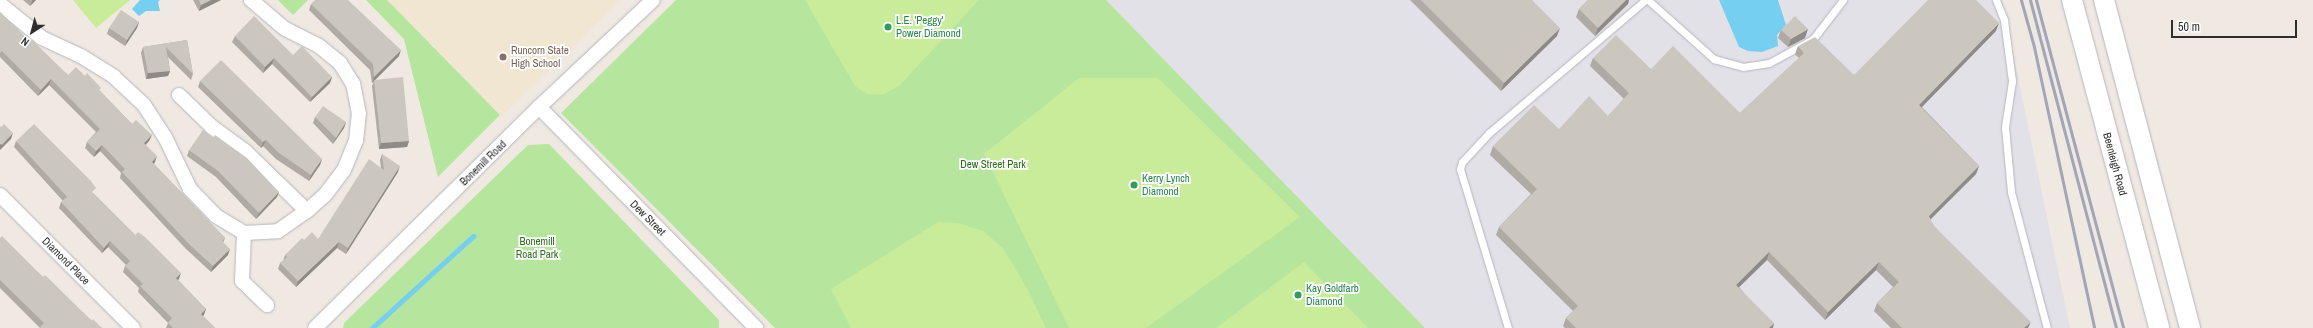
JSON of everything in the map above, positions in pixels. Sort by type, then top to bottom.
[{"type":"main road","name":"Beenleigh Road","points":[[2072,0],[2159,328]]},
{"type":"main road","points":[[2104,0],[2190,328]]},
{"type":"street","points":[[0,4],[42,38],[81,56],[114,77],[144,105],[165,137],[190,189],[216,216],[244,233],[278,230],[307,211],[325,195],[344,170],[356,141],[359,114],[353,84],[340,63],[319,46],[285,29],[251,0]]},
{"type":"street","name":"Bonemill Road","points":[[314,328],[539,107],[653,0]]},
{"type":"street","points":[[179,95],[212,128],[245,151],[307,211]]},
{"type":"street","name":"Dew Street","points":[[539,107],[755,328]]},
{"type":"street","name":"Diamond Place","points":[[0,195],[132,328]]},
{"type":"street","points":[[244,233],[242,281],[267,305]]},
{"type":"lane","points":[[1508,328],[1460,169],[1462,162],[1490,132],[1645,0]]},
{"type":"lane","points":[[1648,0],[1714,59],[1743,67],[1769,62],[1813,40],[1844,0]]},
{"type":"lane","points":[[1996,0],[2004,20],[2012,81],[2005,127],[2011,192],[2047,328]]},
{"type":"shaded area","name":"Runcorn State High School","points":[[387,0],[621,0],[502,116]]},
{"type":"shaded area","points":[[1106,0],[2002,0],[2070,328],[1425,328]]},
{"type":"green space","points":[[73,0],[130,0],[96,28]]},
{"type":"green space","points":[[278,0],[308,0],[293,15]]},
{"type":"green space","points":[[366,0],[387,0],[500,115],[438,177],[404,39]]},
{"type":"green space","name":"Dew Street Park","points":[[676,0],[1106,0],[1425,328],[775,328],[561,113]]},
{"type":"green space","name":"L.E. 'Peggy' Power Diamond","points":[[805,0],[979,0],[899,86],[882,95],[867,94],[855,86]]},
{"type":"green space","name":"Kerry Lynch Diamond","points":[[1079,78],[1158,78],[1300,217],[1146,328],[1069,328],[984,154]]},
{"type":"green space","name":"Bonemill Road Park","points":[[549,144],[719,320],[719,328],[343,328],[344,323],[528,145]]},
{"type":"green space","points":[[938,222],[958,223],[983,231],[1003,248],[1028,290],[1046,328],[851,328],[831,289]]},
{"type":"green space","name":"Kay Goldfarb Diamond","points":[[1304,262],[1368,328],[1216,328]]},
{"type":"water","points":[[140,0],[160,0],[158,2],[160,11],[146,11],[139,16],[132,9]]},
{"type":"water","points":[[1719,0],[1778,0],[1786,25],[1777,35],[1778,46],[1762,52],[1748,51],[1739,47]]},
{"type":"building","points":[[199,0],[211,0],[201,5]]},
{"type":"building","points":[[315,0],[348,0],[401,50],[374,77],[373,64],[311,4]]},
{"type":"building","points":[[1421,0],[1532,0],[1560,28],[1504,83]]},
{"type":"building","points":[[1588,0],[1626,0],[1598,28],[1579,9]]},
{"type":"building","points":[[1928,0],[1976,0],[1999,23],[1919,105],[1979,166],[1929,216],[1934,226],[2031,322],[2024,328],[1902,328],[1877,303],[1899,282],[1879,262],[1828,312],[1769,252],[1736,285],[1774,323],[1769,328],[1576,328],[1566,318],[1578,306],[1499,227],[1537,189],[1493,146],[1534,105],[1559,129],[1589,96],[1608,116],[1629,93],[1593,58],[1616,35],[1651,69],[1673,46],[1740,113],[1804,53],[1798,46],[1815,37],[1854,75]]},
{"type":"building","points":[[121,10],[139,22],[127,40],[109,28]]},
{"type":"building","points":[[0,12],[27,39],[29,37],[68,75],[76,67],[85,76],[87,73],[101,88],[99,90],[132,124],[136,120],[152,135],[144,143],[157,156],[152,162],[225,238],[222,241],[230,249],[213,266],[188,243],[122,172],[125,169],[102,145],[96,151],[87,142],[100,129],[51,79],[41,90],[2,51],[0,53]]},
{"type":"building","points":[[254,16],[293,55],[302,46],[332,77],[312,97],[274,58],[265,67],[235,36]]},
{"type":"building","points":[[1795,16],[1808,29],[1791,39],[1781,30]]},
{"type":"building","points":[[187,40],[193,74],[166,47],[170,71],[148,73],[143,47]]},
{"type":"building","points":[[221,60],[322,159],[311,175],[279,153],[266,140],[263,142],[200,81]]},
{"type":"building","points":[[403,77],[409,141],[381,143],[374,80]]},
{"type":"building","points":[[323,106],[346,122],[336,138],[315,117]]},
{"type":"building","points":[[4,124],[13,133],[2,145],[0,144],[0,126],[1,127]]},
{"type":"building","points":[[34,124],[91,181],[96,188],[92,192],[135,235],[138,232],[145,237],[181,273],[176,278],[206,309],[201,314],[215,328],[173,328],[168,323],[172,318],[140,286],[143,284],[125,266],[130,261],[110,241],[104,248],[61,202],[67,197],[16,141]]},
{"type":"building","points":[[203,130],[213,138],[215,135],[247,158],[279,192],[259,213],[218,171],[189,150]]},
{"type":"building","points":[[382,154],[400,166],[348,248],[339,242],[298,281],[280,263],[287,257],[285,255],[302,238],[304,240],[312,232],[318,239],[369,159],[384,170]]},
{"type":"building","points":[[2,236],[43,277],[45,275],[92,321],[93,319],[102,328],[41,328],[40,327],[44,323],[0,280],[0,238]]},
{"type":"waterway","points":[[372,328],[473,236]]},
{"type":"railway","points":[[2021,0],[2034,47],[2094,328]]},
{"type":"railway","points":[[2030,0],[2116,328]]},
{"type":"railway","points":[[2036,0],[2123,328]]},
{"type":"place","name":"L.E. 'Peggy' Power Diamond","points":[[888,27]]},
{"type":"place","name":"Runcorn State High School","points":[[503,57]]},
{"type":"place","name":"Kerry Lynch Diamond","points":[[1134,185]]},
{"type":"place","name":"Kay Goldfarb Diamond","points":[[1298,295]]}]
